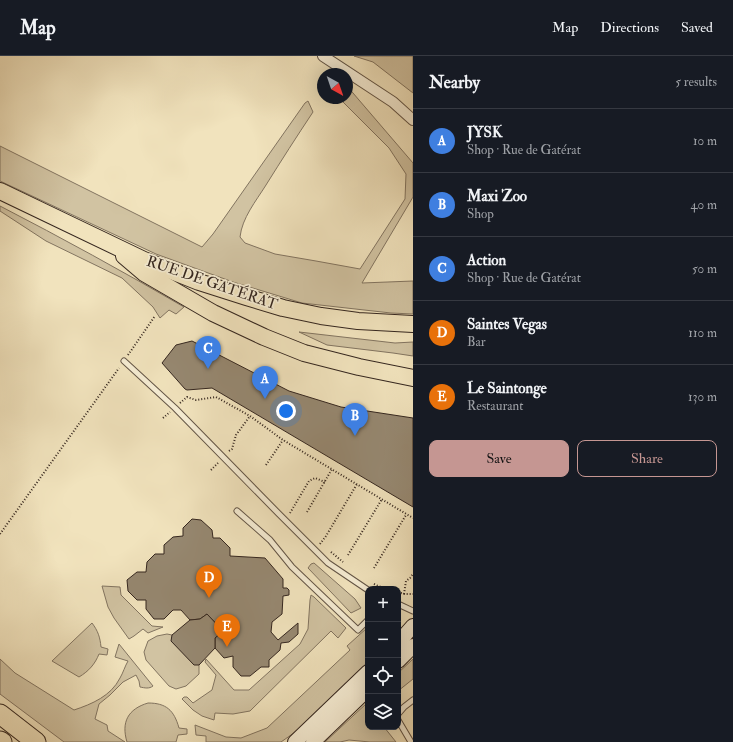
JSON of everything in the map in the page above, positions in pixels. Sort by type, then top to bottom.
[{"type":"highway","points":[[0,714],[36,742]]},
{"type":"main road","name":"RUE DE GATÉRAT","points":[[0,191],[144,260],[200,282],[246,297],[283,308],[321,316],[358,321],[413,324]]},
{"type":"main road","points":[[104,240],[144,273],[213,313],[264,337],[304,353],[359,367],[413,378]]},
{"type":"main road","points":[[401,640],[413,626]]},
{"type":"main road","points":[[401,648],[413,636]]},
{"type":"main road","points":[[400,658],[413,646]]},
{"type":"main road","points":[[295,742],[365,675]]},
{"type":"main road","points":[[313,742],[365,690]]},
{"type":"street","points":[[326,57],[393,102],[413,120]]},
{"type":"lane","points":[[124,361],[224,457],[289,525],[328,562],[365,588]]},
{"type":"lane","points":[[237,511],[270,540],[292,567],[358,630],[366,622]]},
{"type":"lane","points":[[401,605],[413,610]]},
{"type":"lane","points":[[401,710],[413,700]]},
{"type":"lane","points":[[401,725],[411,742]]},
{"type":"path","points":[[0,534],[155,316]]},
{"type":"path","points":[[163,418],[187,397],[196,400],[216,397],[250,416],[282,440],[413,518]]},
{"type":"path","points":[[211,470],[232,449],[236,435],[250,416]]},
{"type":"path","points":[[266,465],[282,440]]},
{"type":"path","points":[[307,512],[332,469]]},
{"type":"path","points":[[289,525],[294,520],[289,515],[309,481],[315,478],[325,482]]},
{"type":"path","points":[[320,544],[357,484]]},
{"type":"path","points":[[348,555],[382,499]]},
{"type":"path","points":[[374,568],[406,514]]},
{"type":"path","points":[[404,594],[406,581],[413,574]]},
{"type":"path","points":[[401,593],[413,594]]},
{"type":"shaded area","points":[[354,56],[413,56],[413,93],[373,62]]},
{"type":"shaded area","points":[[353,93],[413,163],[413,197],[362,283],[413,281],[413,314],[302,303],[233,282],[156,254],[0,181],[0,146],[202,247],[213,234],[305,103],[308,101],[313,112],[250,210],[241,230],[240,237],[245,243],[275,254],[360,269],[405,199],[406,174],[389,148],[345,104],[353,104]]},
{"type":"shaded area","points":[[0,206],[93,255],[184,307],[176,314],[169,310],[160,318],[153,307],[122,278],[46,241],[0,211]]},
{"type":"shaded area","points":[[299,332],[395,343],[413,342],[413,356],[327,345]]},
{"type":"shaded area","points":[[314,563],[355,599],[361,608],[351,613],[308,568]]},
{"type":"shaded area","points":[[102,586],[120,587],[121,595],[152,626],[163,627],[148,633],[143,629],[129,639],[108,607]]},
{"type":"shaded area","points":[[311,595],[346,628],[338,638],[331,631],[250,711],[233,714],[215,713],[214,720],[202,716],[193,710],[182,699],[187,697],[193,703],[212,690],[216,675],[205,662],[206,659],[234,690],[249,690],[300,644],[308,629]]},
{"type":"shaded area","points":[[92,623],[98,634],[101,647],[108,649],[107,655],[99,654],[91,667],[79,677],[52,661]]},
{"type":"shaded area","points":[[365,630],[365,667],[301,728],[281,742],[206,742],[206,736],[196,735],[195,725],[226,737],[241,738],[267,728],[350,650],[347,646]]},
{"type":"shaded area","points":[[167,634],[172,635],[199,665],[199,674],[186,686],[176,689],[169,686],[146,660],[144,652],[148,641],[157,636]]},
{"type":"shaded area","points":[[119,644],[153,686],[148,688],[140,687],[136,675],[123,682],[99,704],[95,719],[107,725],[108,731],[125,742],[64,742],[0,694],[0,659],[15,673],[74,710],[88,705],[112,690],[121,676],[128,661],[115,657]]},
{"type":"shaded area","points":[[413,659],[413,679],[401,689],[401,670]]},
{"type":"shaded area","points":[[148,703],[160,704],[172,712],[179,728],[187,729],[187,734],[178,735],[176,742],[127,742],[125,728],[128,717],[135,709]]},
{"type":"shaded area","points":[[365,705],[365,730],[386,730],[396,742],[349,740],[340,742],[325,742]]},
{"type":"building","points":[[192,341],[289,391],[341,407],[413,418],[413,507],[212,388],[185,389],[162,363],[176,345]]},
{"type":"building","points":[[192,519],[201,520],[212,530],[213,538],[220,538],[230,548],[230,556],[265,558],[283,579],[283,588],[287,588],[289,590],[289,595],[283,596],[282,614],[272,622],[271,632],[278,640],[298,623],[298,634],[289,642],[281,643],[280,650],[269,660],[269,667],[261,667],[250,676],[241,676],[233,667],[233,656],[224,658],[215,648],[215,638],[223,631],[207,614],[200,619],[190,620],[181,610],[173,610],[164,619],[154,619],[146,609],[146,600],[137,600],[128,591],[127,580],[137,572],[146,572],[147,562],[155,554],[164,554],[164,545],[173,537],[183,536],[183,528]]},
{"type":"building","points":[[207,614],[223,631],[215,638],[215,648],[199,665],[194,665],[171,641],[172,635],[190,620],[200,619]]},
{"type":"place","name":"Action","points":[[208,369]]},
{"type":"place","name":"JYSK","points":[[265,399]]},
{"type":"place","name":"Maxi Zoo","points":[[355,436]]},
{"type":"place","name":"Saintes Vegas","points":[[209,598]]},
{"type":"place","name":"Le Saintonge","points":[[227,647]]}]
